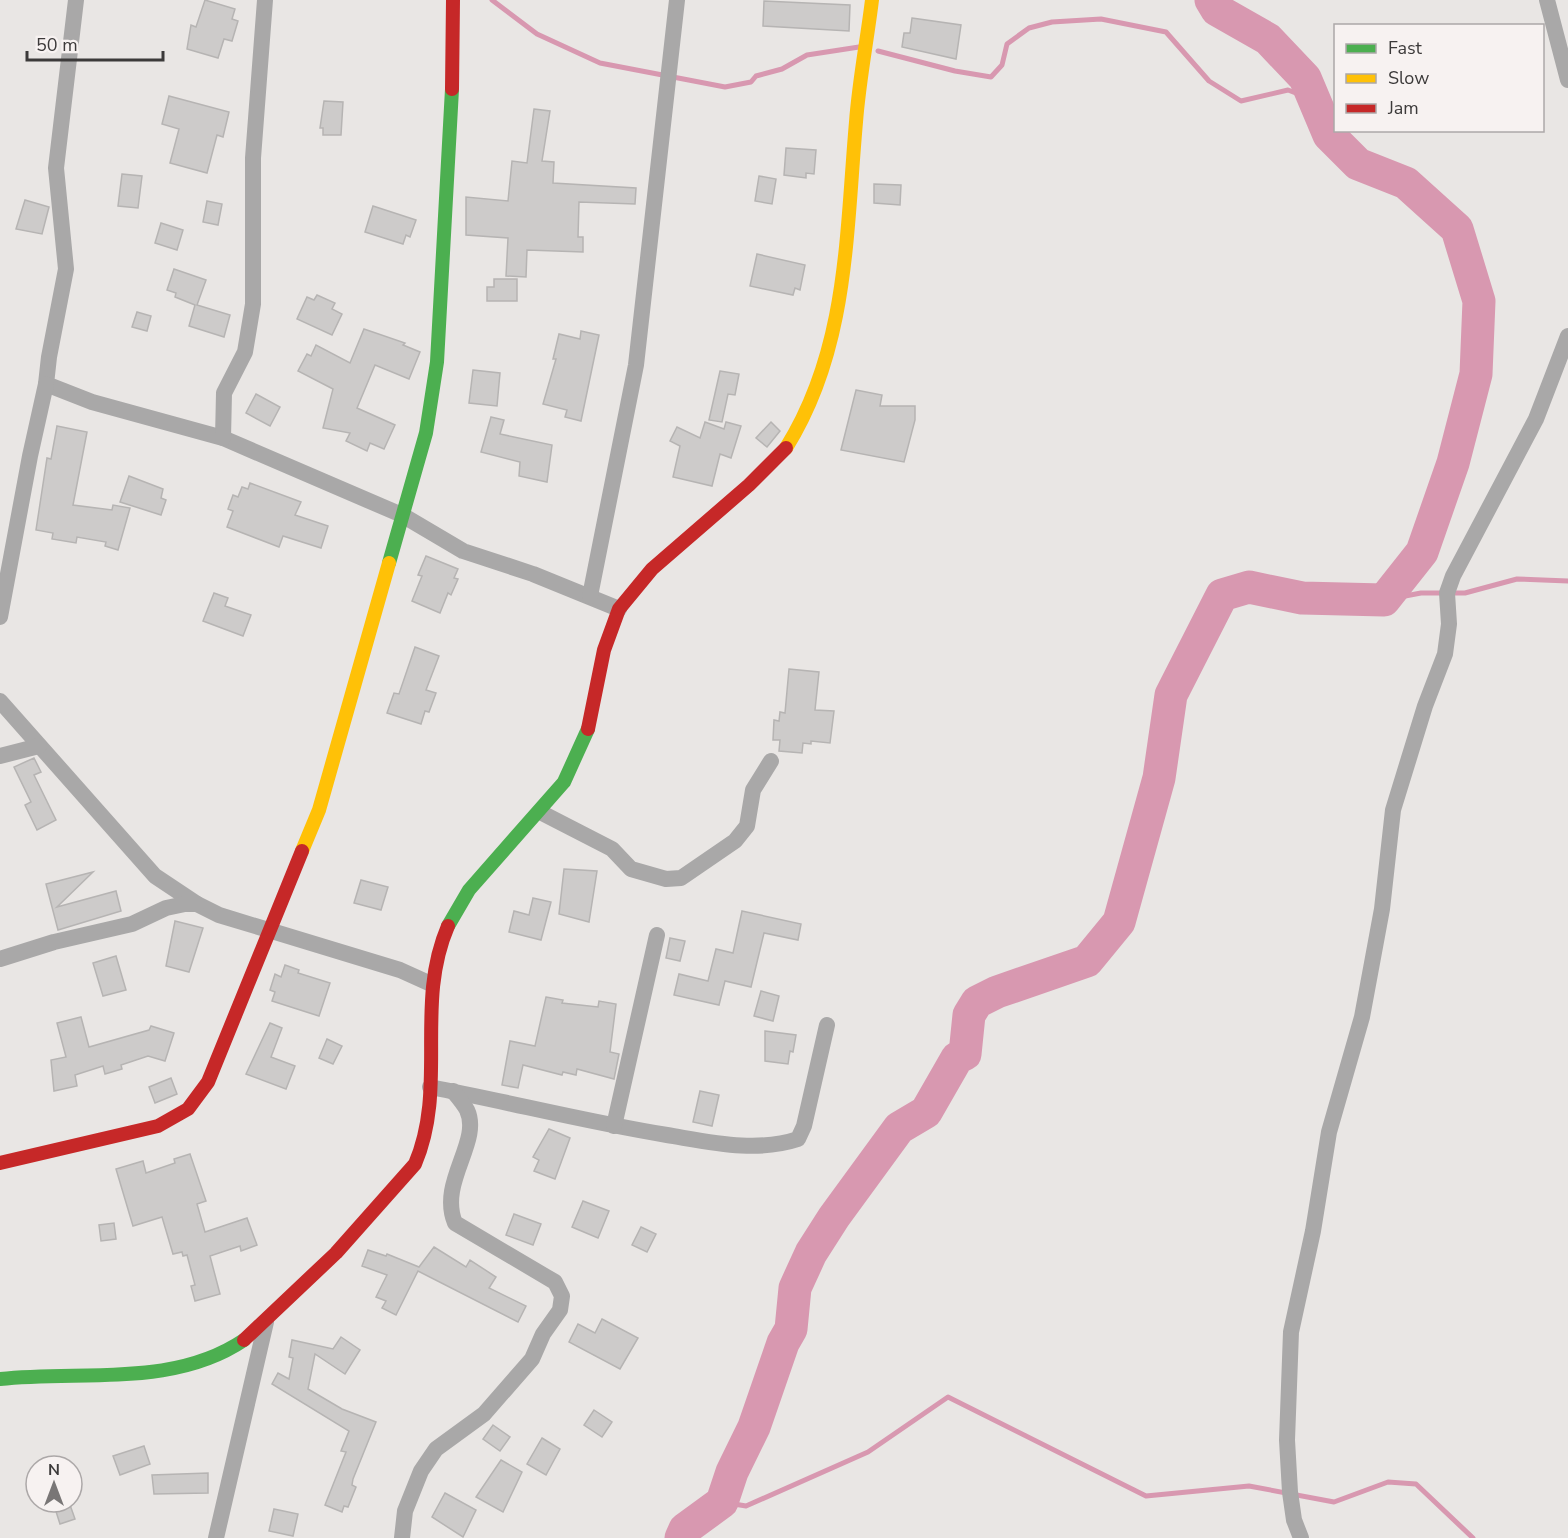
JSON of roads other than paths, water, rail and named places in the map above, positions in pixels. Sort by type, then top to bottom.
[{"type":"street","points":[[0,617],[66,269],[56,168],[76,0]]},
{"type":"street","points":[[223,438],[224,393],[245,352],[253,304],[253,158],[265,0]]},
{"type":"street","points":[[0,1163],[158,1126],[178,1118],[194,1106],[208,1082],[272,929],[328,784],[426,433],[436,362],[448,128],[453,78],[453,0]]},
{"type":"street","points":[[590,596],[636,364],[677,0]]},
{"type":"street","points":[[0,1379],[180,1369],[214,1357],[243,1341],[266,1322],[336,1253],[415,1164],[430,1112],[432,984],[440,946],[459,905],[564,782],[589,727],[604,650],[619,609],[652,569],[749,485],[786,448],[820,382],[835,329],[852,191],[856,121],[872,0]]},
{"type":"street","points":[[1547,0],[1568,80]]},
{"type":"street","points":[[1301,1538],[1294,1520],[1290,1492],[1287,1440],[1292,1332],[1329,1132],[1362,1017],[1382,909],[1393,810],[1425,706],[1445,654],[1449,624],[1447,593],[1453,576],[1536,419],[1568,336]]},
{"type":"street","points":[[46,384],[92,402],[223,438],[402,515],[463,551],[590,596],[619,609]]},
{"type":"street","points":[[0,701],[155,876],[197,904],[219,915],[272,929],[400,970],[432,984]]},
{"type":"street","points":[[0,756],[39,746]]},
{"type":"street","points":[[540,812],[612,849],[631,869],[666,879],[681,878],[735,841],[747,826],[753,790],[771,761]]},
{"type":"street","points":[[0,959],[54,942],[132,924],[166,908],[185,903],[197,904]]},
{"type":"street","points":[[614,1126],[657,935]]},
{"type":"street","points":[[430,1087],[614,1126],[733,1146],[786,1143],[798,1139],[804,1126],[826,1025]]},
{"type":"street","points":[[402,1538],[405,1511],[421,1471],[436,1449],[484,1414],[532,1359],[543,1334],[560,1310],[561,1303],[560,1289],[555,1282],[455,1223],[450,1210],[450,1193],[470,1125],[468,1111],[453,1091]]},
{"type":"street","points":[[216,1538],[266,1322]]},
{"type":"waterway","points":[[492,0],[537,34],[600,63],[725,87],[751,82],[756,76],[782,69],[807,55],[859,47]]},
{"type":"waterway","points":[[681,1538],[685,1529],[722,1502],[732,1472],[754,1427],[783,1343],[791,1329],[795,1288],[811,1253],[834,1217],[899,1128],[926,1112],[957,1058],[965,1054],[969,1015],[977,1002],[997,992],[1087,961],[1119,922],[1159,778],[1171,695],[1222,595],[1249,587],[1302,598],[1384,600],[1422,552],[1453,463],[1476,374],[1479,301],[1457,229],[1406,183],[1358,164],[1329,135],[1305,78],[1268,39],[1217,10],[1211,0]]},
{"type":"waterway","points":[[878,51],[955,71],[991,77],[1002,65],[1007,44],[1029,28],[1052,22],[1101,19],[1166,32],[1209,81],[1241,101],[1288,90],[1314,100]]},
{"type":"waterway","points":[[1384,600],[1421,593],[1465,593],[1517,579],[1568,581]]},
{"type":"waterway","points":[[722,1502],[746,1506],[868,1452],[948,1397],[1146,1496],[1249,1486],[1334,1502],[1388,1482],[1416,1484],[1473,1538]]}]
